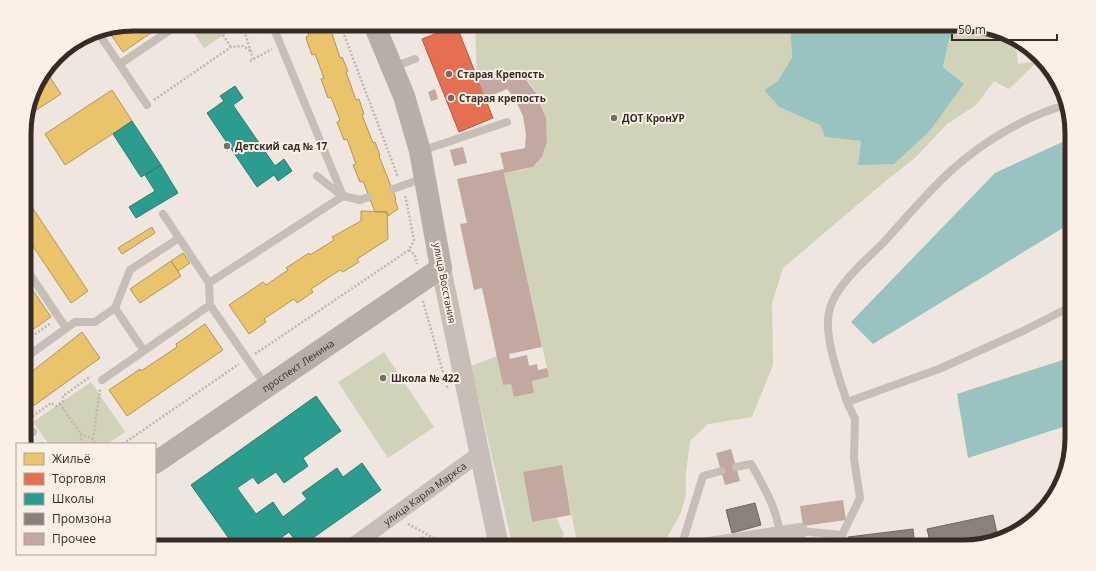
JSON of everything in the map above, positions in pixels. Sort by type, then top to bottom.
[{"type":"main road","name":"улица Восстания","points":[[377,31],[404,96],[420,151],[440,262]]},
{"type":"main road","name":"проспект Ленина","points":[[156,446],[253,367],[440,262]]},
{"type":"main road","name":"проспект Ленина","points":[[156,462],[440,262]]},
{"type":"street","name":"улица Восстания","points":[[440,262],[497,540]]},
{"type":"street","name":"улица Карла Маркса","points":[[361,540],[479,454]]},
{"type":"street","points":[[781,540],[800,532]]},
{"type":"lane","points":[[120,64],[169,31]]},
{"type":"lane","points":[[275,31],[343,196]]},
{"type":"lane","points":[[100,36],[147,104]]},
{"type":"lane","points":[[392,67],[415,59]]},
{"type":"lane","points":[[843,540],[842,535],[860,498],[854,459],[855,419],[847,402],[832,354],[828,328],[830,308],[846,280],[954,168],[989,142],[1046,110],[1062,106]]},
{"type":"lane","points":[[420,151],[507,122]]},
{"type":"lane","points":[[317,176],[343,196],[360,200],[369,197]]},
{"type":"lane","points":[[393,189],[426,178]]},
{"type":"lane","points":[[209,283],[343,196]]},
{"type":"lane","points":[[163,214],[209,283],[210,305],[253,367]]},
{"type":"lane","points":[[31,354],[75,322],[95,322],[115,308],[130,270],[179,238]]},
{"type":"lane","points":[[31,276],[66,328]]},
{"type":"lane","points":[[102,380],[210,305]]},
{"type":"lane","points":[[115,308],[144,351]]},
{"type":"lane","points":[[847,402],[939,369],[1023,331],[1065,310]]},
{"type":"lane","points":[[736,467],[751,464],[769,497],[781,540]]},
{"type":"lane","points":[[683,540],[703,476],[721,471]]},
{"type":"lane","points":[[800,532],[842,535]]},
{"type":"path","points":[[243,31],[252,52],[253,59]]},
{"type":"path","points":[[125,443],[253,367],[409,250],[414,240],[406,198],[343,31]]},
{"type":"path","points":[[223,35],[231,47]]},
{"type":"path","points":[[147,104],[231,47],[244,46],[252,52]]},
{"type":"path","points":[[250,61],[278,46]]},
{"type":"path","points":[[423,301],[448,393]]},
{"type":"path","points":[[31,337],[58,317]]},
{"type":"path","points":[[31,417],[51,404],[56,406],[60,404],[63,401],[63,396],[93,375],[103,382],[98,392],[94,443]]},
{"type":"path","points":[[60,404],[81,434],[93,440]]},
{"type":"path","points":[[81,434],[82,443]]},
{"type":"path","points":[[408,524],[437,540]]},
{"type":"green space","points":[[193,31],[230,31],[204,48]]},
{"type":"green space","points":[[475,31],[790,31],[792,57],[778,81],[764,90],[779,107],[820,125],[825,137],[861,141],[858,164],[894,164],[929,132],[964,84],[943,67],[949,39],[958,31],[990,34],[1008,41],[1016,46],[1018,64],[1036,62],[1009,89],[994,81],[976,105],[947,124],[915,158],[783,268],[772,303],[773,365],[752,417],[708,424],[690,441],[686,472],[686,495],[681,512],[667,538],[656,540],[577,540],[562,466],[523,473],[532,522],[556,518],[564,534],[561,540],[511,540],[471,366],[497,356],[503,385],[511,384],[515,397],[534,393],[532,381],[549,377],[504,173],[524,170],[534,166],[542,156],[546,144],[547,129],[539,99],[532,86],[523,76],[512,70],[503,69],[477,78]]},
{"type":"green space","points":[[384,352],[434,427],[388,458],[338,382]]},
{"type":"green space","points":[[91,382],[125,432],[108,443],[48,443],[33,422]]},
{"type":"water","points":[[790,31],[958,31],[949,39],[943,67],[964,84],[929,132],[894,164],[858,165],[861,141],[825,137],[820,125],[779,107],[764,90],[778,81],[792,57]]},
{"type":"water","points":[[1065,141],[1065,227],[873,344],[851,322],[995,173]]},
{"type":"water","points":[[1065,359],[1065,426],[968,458],[957,394]]},
{"type":"building: Жильё","points":[[133,31],[154,31],[123,52],[110,34]]},
{"type":"building: Жильё","points":[[307,31],[331,31],[340,58],[342,57],[348,71],[346,72],[356,100],[359,99],[364,114],[362,115],[373,143],[375,142],[396,199],[398,209],[388,216],[387,212],[375,212],[363,181],[360,182],[353,165],[356,164],[347,139],[344,140],[337,122],[340,120],[331,97],[328,98],[321,79],[324,78],[315,54],[312,55],[307,41],[306,37],[309,35]]},
{"type":"building: Жильё","points":[[49,75],[61,94],[33,112],[39,94]]},
{"type":"building: Жильё","points":[[112,90],[132,121],[65,165],[45,134]]},
{"type":"building: Жильё","points":[[31,206],[88,291],[71,303],[31,243]]},
{"type":"building: Жильё","points":[[361,211],[387,212],[388,239],[357,259],[359,262],[343,272],[340,270],[311,289],[313,292],[297,303],[294,299],[264,319],[266,322],[249,334],[229,305],[263,282],[266,285],[288,270],[286,268],[309,253],[310,255],[334,240],[332,237],[361,221]]},
{"type":"building: Жильё","points":[[152,227],[155,233],[122,254],[118,248]]},
{"type":"building: Жильё","points":[[183,253],[190,263],[178,271],[171,261]]},
{"type":"building: Жильё","points":[[171,261],[181,276],[140,303],[130,289]]},
{"type":"building: Жильё","points":[[31,288],[51,317],[31,331]]},
{"type":"building: Жильё","points":[[205,324],[223,350],[127,416],[109,390],[177,347],[176,344]]},
{"type":"building: Жильё","points":[[82,332],[100,358],[31,408],[31,372]]},
{"type":"building: Жильё","points":[[422,537],[427,540],[418,540]]},
{"type":"building: Торговля","points":[[459,31],[493,118],[459,132],[422,39],[440,32]]},
{"type":"building: Школы","points":[[235,86],[243,98],[233,105],[275,166],[284,159],[292,171],[278,181],[274,175],[257,187],[207,113],[224,101],[220,96]]},
{"type":"building: Школы","points":[[132,121],[161,165],[141,177],[113,134]]},
{"type":"building: Школы","points":[[161,165],[178,193],[136,218],[129,207],[155,191],[145,175]]},
{"type":"building: Школы","points":[[316,396],[341,431],[303,458],[308,466],[284,483],[276,472],[258,484],[253,477],[237,488],[256,514],[273,502],[283,517],[307,499],[302,493],[337,468],[343,477],[362,463],[381,490],[310,540],[295,540],[289,532],[278,540],[230,540],[191,485]]},
{"type":"building: Промзона","points":[[755,503],[761,525],[732,533],[726,510]]},
{"type":"building: Промзона","points":[[993,515],[997,533],[961,540],[930,540],[927,529]]},
{"type":"building: Промзона","points":[[913,529],[914,540],[849,540],[848,537]]},
{"type":"building: Прочее","points":[[501,69],[512,70],[524,77],[536,93],[546,118],[547,142],[542,157],[533,167],[504,173],[542,347],[509,354],[510,359],[527,355],[529,366],[537,364],[538,370],[547,368],[549,377],[532,381],[534,393],[514,397],[511,384],[503,385],[482,288],[474,290],[460,224],[467,223],[457,179],[504,169],[500,153],[525,148],[526,134],[523,116],[515,99],[507,89],[485,98],[477,78]]},
{"type":"building: Прочее","points":[[435,89],[438,99],[431,101],[428,92]]},
{"type":"building: Прочее","points":[[463,147],[467,163],[454,166],[450,150]]},
{"type":"building: Прочее","points":[[731,449],[740,481],[725,485],[716,453]]},
{"type":"building: Прочее","points":[[562,465],[571,515],[532,522],[523,472]]},
{"type":"building: Прочее","points":[[843,500],[846,520],[803,526],[800,506]]},
{"type":"place","name":"Старая Крепость","points":[[449,74]]},
{"type":"place","name":"Старая крепость","points":[[451,98]]},
{"type":"place","name":"ДОТ КронУР","points":[[614,118]]},
{"type":"place","name":"Детский сад № 17","points":[[227,146]]},
{"type":"place","name":"Школа № 422","points":[[383,378]]}]
